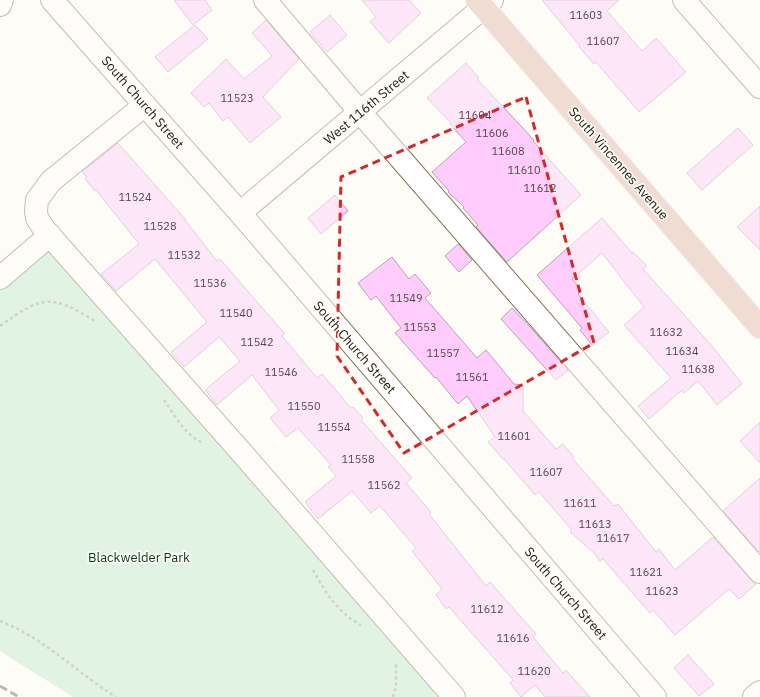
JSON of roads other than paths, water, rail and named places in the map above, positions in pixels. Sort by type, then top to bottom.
[{"type":"main road","name":"South Vincennes Avenue","points":[[484,2],[760,327]]},
{"type":"street","points":[[0,5],[2,0]]},
{"type":"street","name":"South Church Street","points":[[52,0],[240,213],[655,697]]},
{"type":"street","points":[[264,0],[760,572]]},
{"type":"street","points":[[684,0],[760,87]]},
{"type":"street","name":"West 116th Street","points":[[240,213],[360,112],[484,2]]},
{"type":"street","points":[[145,105],[51,181],[37,200],[37,218],[50,235],[454,697]]},
{"type":"street","points":[[0,278],[50,235]]},
{"type":"street","points":[[754,697],[760,692]]},
{"type":"railway","points":[[0,686],[19,697]]},
{"type":"park label","name":"Blackwelder Park","points":[[139,557]]}]
